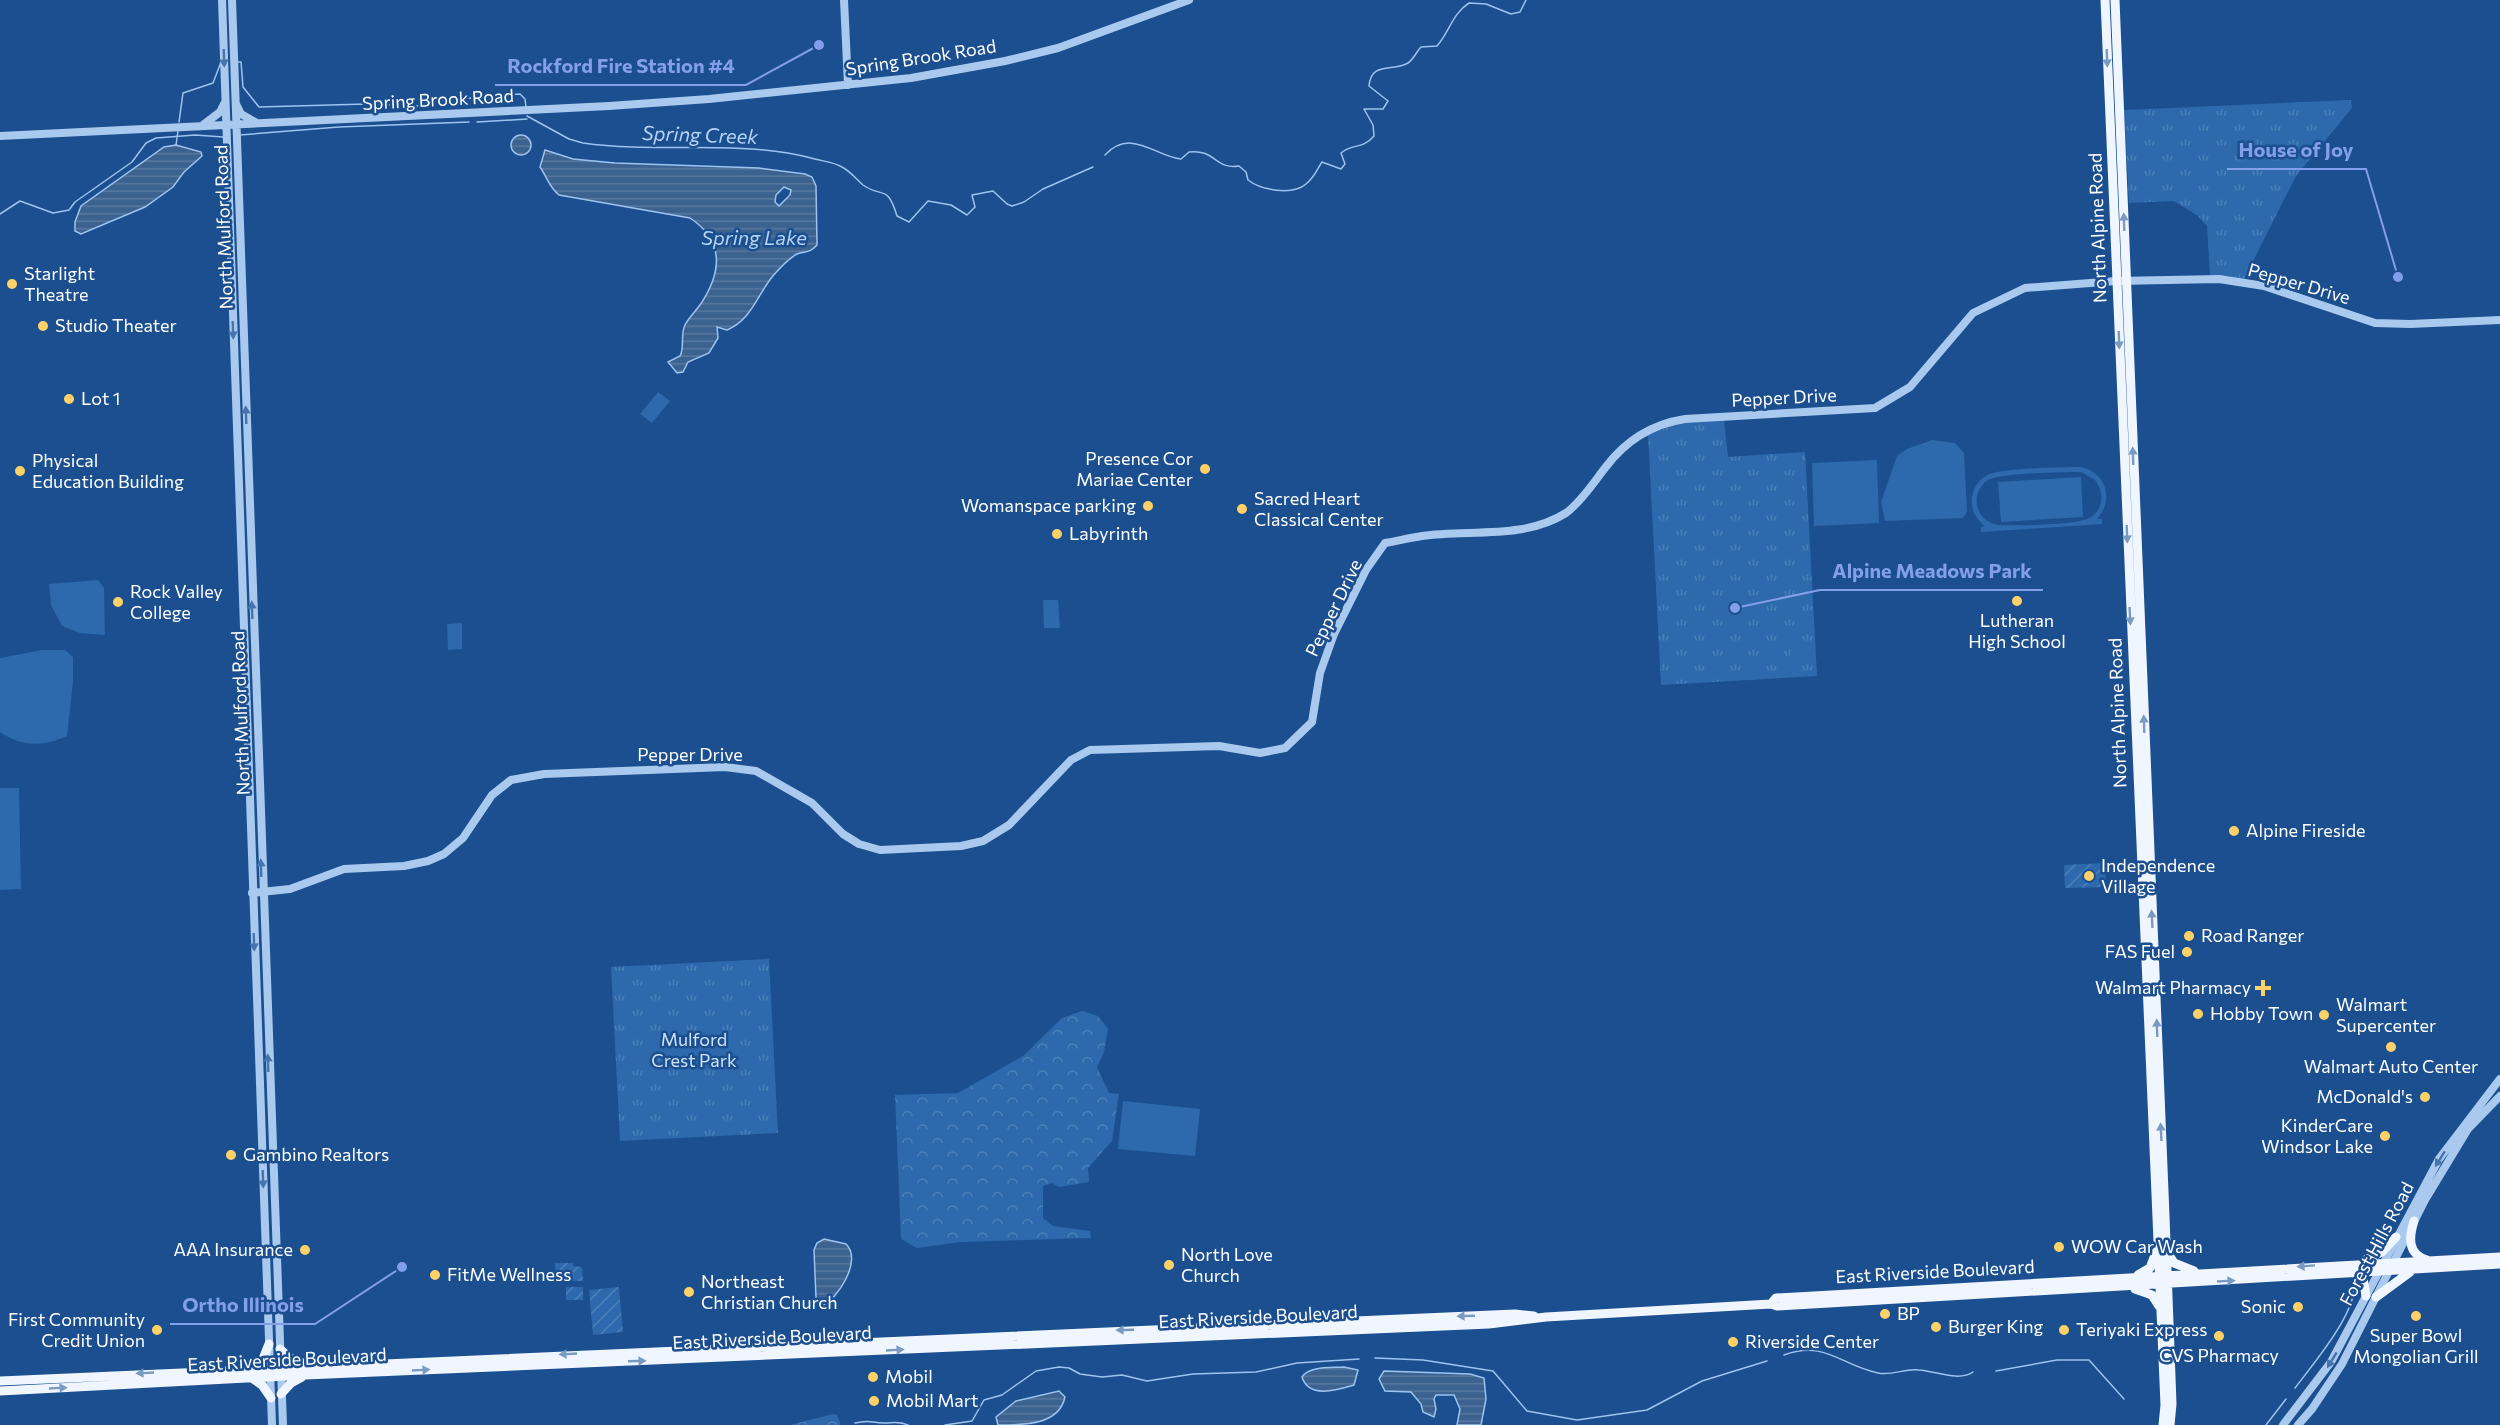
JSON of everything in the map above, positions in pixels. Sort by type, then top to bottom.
[{"type":"main road","name":"North Alpine Road","points":[[2105,0],[2121,281],[2170,1425]]},
{"type":"main road","name":"North Alpine Road","points":[[2115,0],[2121,281]]},
{"type":"main road","points":[[2414,1221],[2409,1242],[2415,1254],[2429,1261]]},
{"type":"main road","points":[[2345,1269],[2374,1258],[2396,1238]]},
{"type":"main road","points":[[2135,1277],[2150,1268],[2162,1249],[2174,1263],[2202,1273]]},
{"type":"main road","name":"East Riverside Boulevard","points":[[0,1381],[240,1368],[305,1375],[598,1358],[1515,1314],[1546,1317],[1771,1304],[1777,1306],[2124,1287],[2202,1273],[2387,1267],[2429,1261],[2500,1257]]},
{"type":"main road","name":"East Riverside Boulevard","points":[[2387,1267],[2418,1269],[2500,1264]]},
{"type":"main road","points":[[2345,1269],[2364,1278],[2371,1297],[2418,1269]]},
{"type":"main road","name":"East Riverside Boulevard","points":[[1771,1304],[1776,1298],[2135,1277],[2185,1283],[2345,1269]]},
{"type":"main road","points":[[2124,1287],[2145,1291],[2164,1307],[2185,1283]]},
{"type":"main road","name":"North Alpine Road","points":[[2163,1425],[2164,1307]]},
{"type":"main road","points":[[240,1368],[257,1364],[263,1359],[269,1344]]},
{"type":"main road","points":[[280,1348],[290,1358],[310,1365]]},
{"type":"main road","name":"East Riverside Boulevard","points":[[0,1392],[252,1378],[310,1365],[598,1358]]},
{"type":"main road","points":[[281,1394],[291,1383],[305,1375]]},
{"type":"main road","points":[[252,1378],[262,1385],[271,1398]]},
{"type":"street","name":"North Mulford Road","points":[[222,0],[269,1344],[281,1394],[282,1425]]},
{"type":"street","name":"North Mulford Road","points":[[232,0],[280,1348],[271,1398],[272,1425]]},
{"type":"street","points":[[844,0],[848,85]]},
{"type":"street","name":"Spring Brook Road","points":[[0,136],[609,106],[911,78],[1005,61],[1058,48],[1189,0]]},
{"type":"street","points":[[235,101],[241,114],[256,123],[240,134],[236,144]]},
{"type":"street","points":[[225,103],[220,112],[203,125],[221,134],[226,140]]},
{"type":"street","name":"Pepper Drive","points":[[252,893],[290,889],[344,869],[414,865],[438,857],[463,838],[492,795],[511,780],[544,774],[725,767],[756,771],[812,803],[843,834],[859,844],[880,850],[961,846],[983,841],[1009,825],[1071,760],[1090,750],[1218,746],[1260,753],[1285,748],[1312,722],[1320,673],[1334,634],[1366,570],[1385,543],[1422,536],[1512,531],[1542,523],[1566,512],[1607,465],[1630,443],[1663,424],[1685,419],[1875,408],[1910,387],[1973,313],[2025,288],[2121,281],[2220,279],[2264,286],[2375,323],[2410,324],[2500,320]]},
{"type":"street","name":"Forest Hills Road","points":[[2387,1267],[2396,1238],[2439,1160],[2500,1079]]},
{"type":"street","name":"Forest Hills Road","points":[[2283,1425],[2331,1362],[2468,1130],[2500,1096]]},
{"type":"street","name":"Forest Hills Road","points":[[2298,1425],[2312,1409],[2342,1364],[2371,1297]]},
{"type":"green space","points":[[2351,100],[2352,108],[2296,176],[2242,283],[2229,276],[2210,275],[2207,226],[2198,216],[2174,201],[2129,203],[2124,110]]},
{"type":"green space","points":[[658,392],[670,401],[652,423],[640,414]]},
{"type":"green space","points":[[1724,420],[1728,457],[1805,452],[1817,676],[1661,685],[1648,434],[1683,423]]},
{"type":"green space","points":[[1932,440],[1955,443],[1964,453],[1967,512],[1963,518],[1885,521],[1881,502],[1897,456],[1907,449]]},
{"type":"green space","points":[[1877,460],[1879,523],[1814,526],[1812,463]]},
{"type":"green space","points":[[2081,467],[2097,475],[2105,488],[2105,504],[2097,519],[2102,519],[2102,524],[1981,532],[1981,527],[1985,526],[1974,513],[1972,501],[1975,487],[1987,475],[2033,468]],"holes":[[[2081,472],[2095,480],[2101,496],[2100,507],[2093,516],[2079,521],[2044,525],[1998,525],[1983,517],[1977,505],[1978,493],[1982,486],[1988,480],[1995,478],[2033,473]]]},
{"type":"green space","points":[[2081,477],[2083,517],[2001,522],[1998,482]]},
{"type":"green space","points":[[98,580],[104,588],[105,635],[80,633],[62,626],[51,605],[49,584]]},
{"type":"green space","points":[[1043,600],[1058,600],[1060,628],[1044,628]]},
{"type":"green space","points":[[462,623],[462,649],[448,650],[447,624]]},
{"type":"green space","points":[[1810,643],[1811,662],[1802,662],[1801,644]]},
{"type":"green space","points":[[1790,644],[1799,644],[1800,662],[1791,663]]},
{"type":"green space","points":[[42,650],[65,650],[73,657],[73,682],[67,736],[41,744],[24,743],[0,732],[0,658]]},
{"type":"green space","points":[[0,788],[19,788],[21,889],[0,890]]},
{"type":"green space","points":[[2105,863],[2106,887],[2065,888],[2064,865]]},
{"type":"green space","name":"Mulford Crest Park","points":[[769,959],[778,1133],[620,1141],[611,967]]},
{"type":"green space","points":[[1082,1011],[1098,1016],[1108,1029],[1104,1052],[1097,1067],[1109,1093],[1119,1094],[1112,1141],[1088,1168],[1089,1182],[1059,1187],[1052,1183],[1043,1186],[1043,1218],[1053,1226],[1090,1231],[1091,1238],[961,1242],[917,1248],[901,1239],[895,1095],[958,1093],[1023,1056],[1062,1018]]},
{"type":"green space","points":[[1123,1101],[1200,1109],[1195,1156],[1118,1149]]},
{"type":"green space","points":[[555,1263],[573,1263],[573,1266],[582,1267],[583,1281],[556,1281]]},
{"type":"green space","points":[[566,1287],[583,1287],[583,1300],[566,1300]]},
{"type":"green space","points":[[619,1287],[623,1332],[593,1335],[589,1290]]},
{"type":"green space","points":[[833,1414],[837,1415],[841,1425],[790,1425]]},
{"type":"water","points":[[521,135],[528,138],[531,145],[528,152],[521,155],[514,152],[511,145],[514,138]]},
{"type":"water","points":[[176,145],[201,152],[202,156],[184,172],[173,187],[145,207],[81,234],[75,231],[75,222],[81,206],[164,147]]},
{"type":"water","name":"Spring Lake","points":[[545,150],[573,159],[615,163],[759,168],[805,174],[812,177],[816,186],[817,245],[810,251],[797,254],[787,261],[772,277],[748,314],[727,330],[717,327],[718,338],[709,353],[688,362],[683,372],[677,373],[668,362],[680,356],[685,325],[702,302],[714,278],[716,256],[709,236],[690,218],[559,195],[550,185],[540,167]],"holes":[[[784,187],[791,190],[790,195],[779,206],[775,202],[776,195]]]},
{"type":"water","points":[[824,1239],[846,1244],[852,1260],[841,1288],[822,1306],[816,1298],[814,1250],[817,1243]]},
{"type":"water","points":[[1344,1367],[1358,1370],[1354,1385],[1317,1391],[1306,1384],[1302,1377],[1305,1373],[1315,1369]]},
{"type":"water","points":[[1384,1371],[1470,1374],[1484,1378],[1486,1399],[1481,1425],[1457,1425],[1460,1409],[1454,1395],[1436,1395],[1434,1417],[1423,1412],[1421,1404],[1411,1392],[1385,1391],[1379,1379]]},
{"type":"water","points":[[1059,1391],[1065,1397],[1062,1406],[1048,1418],[1029,1424],[998,1425],[996,1417],[1016,1401]]},
{"type":"waterway","name":"Spring Creek","points":[[1105,155],[1115,147],[1134,143],[1181,159],[1189,152],[1205,153],[1225,165],[1239,166],[1246,172],[1248,180],[1261,187],[1285,191],[1300,188],[1312,179],[1322,162],[1341,169],[1345,164],[1341,153],[1365,143],[1374,136],[1373,125],[1364,109],[1383,109],[1388,101],[1369,86],[1374,73],[1384,68],[1408,63],[1421,47],[1437,46],[1455,17],[1469,3],[1486,4],[1511,14],[1520,12],[1526,0]]},
{"type":"waterway","name":"Spring Creek","points":[[179,122],[183,93],[213,83],[221,62]]},
{"type":"waterway","name":"Spring Creek","points":[[238,62],[241,62],[243,87],[259,107],[366,104],[417,106],[434,101],[520,94],[525,99],[526,107]]},
{"type":"waterway","name":"Spring Creek","points":[[527,116],[569,139],[583,143],[640,147],[754,149],[783,152],[839,165],[863,185],[887,195],[897,216],[909,222],[928,201],[951,205],[967,215],[975,207],[972,195],[993,191],[1012,206],[1024,202],[1043,189],[1093,167]]},
{"type":"waterway","name":"Spring Creek","points":[[477,122],[527,119]]},
{"type":"waterway","name":"Spring Creek","points":[[240,135],[339,127],[469,122]]},
{"type":"waterway","name":"Spring Creek","points":[[176,145],[178,131]]},
{"type":"waterway","name":"Spring Creek","points":[[0,214],[20,201],[53,213],[69,210],[75,202],[132,162],[146,143],[156,138],[195,135],[223,137]]},
{"type":"waterway","points":[[2295,1388],[2343,1321],[2354,1292],[2354,1279]]},
{"type":"waterway","points":[[1784,1355],[1798,1351],[1822,1352],[1883,1374],[1914,1370],[1961,1376],[1973,1372]]},
{"type":"waterway","points":[[1375,1358],[1423,1360],[1493,1371],[1527,1411],[1577,1420],[1647,1410],[1702,1381],[1767,1361]]},
{"type":"waterway","points":[[945,1425],[972,1421],[984,1400],[1002,1395],[1036,1371],[1059,1367],[1069,1368],[1080,1374],[1102,1377],[1122,1375],[1147,1381],[1193,1374],[1256,1372],[1297,1363],[1359,1359]]},
{"type":"waterway","points":[[1996,1371],[2057,1360],[2089,1360],[2124,1399]]},
{"type":"waterway","points":[[2266,1425],[2286,1399]]},
{"type":"waterway","points":[[855,1423],[868,1421],[908,1425]]},
{"type":"place","name":"Rockford Fire Station #4","points":[[819,45]]},
{"type":"place","name":"House of Joy","points":[[2398,277]]},
{"type":"place","name":"Starlight Theatre","points":[[12,284]]},
{"type":"place","name":"Studio Theater","points":[[43,326]]},
{"type":"place","name":"Lot 1","points":[[69,399]]},
{"type":"place","name":"Presence Cor Mariae Center","points":[[1205,469]]},
{"type":"place","name":"Physical Education Building","points":[[20,471]]},
{"type":"place","name":"Womanspace parking","points":[[1148,506]]},
{"type":"place","name":"Sacred Heart Classical Center","points":[[1242,509]]},
{"type":"place","name":"Labyrinth","points":[[1057,534]]},
{"type":"place","name":"Lutheran High School","points":[[2017,601]]},
{"type":"place","name":"Rock Valley College","points":[[118,602]]},
{"type":"place","name":"Alpine Meadows Park","points":[[1735,608]]},
{"type":"place","name":"Alpine Fireside","points":[[2234,831]]},
{"type":"place","name":"Independence Village","points":[[2089,876]]},
{"type":"place","name":"Road Ranger","points":[[2189,936]]},
{"type":"place","name":"FAS Fuel","points":[[2187,952]]},
{"type":"place","name":"Walmart Pharmacy","points":[[2263,988]]},
{"type":"place","name":"Hobby Town","points":[[2198,1014]]},
{"type":"place","name":"Walmart Supercenter","points":[[2324,1015]]},
{"type":"place","name":"Walmart Auto Center","points":[[2391,1047]]},
{"type":"place","name":"McDonald's","points":[[2425,1097]]},
{"type":"place","name":"KinderCare Windsor Lake","points":[[2385,1136]]},
{"type":"place","name":"Gambino Realtors","points":[[231,1155]]},
{"type":"place","name":"WOW Car Wash","points":[[2059,1247]]},
{"type":"place","name":"AAA Insurance","points":[[305,1250]]},
{"type":"place","name":"North Love Church","points":[[1169,1265]]},
{"type":"place","name":"Ortho Illinois","points":[[402,1267]]},
{"type":"place","name":"FitMe Wellness","points":[[435,1275]]},
{"type":"place","name":"Northeast Christian Church","points":[[689,1292]]},
{"type":"place","name":"Sonic","points":[[2298,1307]]},
{"type":"place","name":"BP","points":[[1885,1314]]},
{"type":"place","name":"Super Bowl Mongolian Grill","points":[[2416,1316]]},
{"type":"place","name":"Burger King","points":[[1936,1327]]},
{"type":"place","name":"First Community Credit Union","points":[[157,1330]]},
{"type":"place","name":"Teriyaki Express","points":[[2064,1330]]},
{"type":"place","name":"CVS Pharmacy","points":[[2219,1336]]},
{"type":"place","name":"Riverside Center","points":[[1733,1342]]},
{"type":"place","name":"Mobil","points":[[873,1377]]},
{"type":"place","name":"Mobil Mart","points":[[874,1401]]}]
